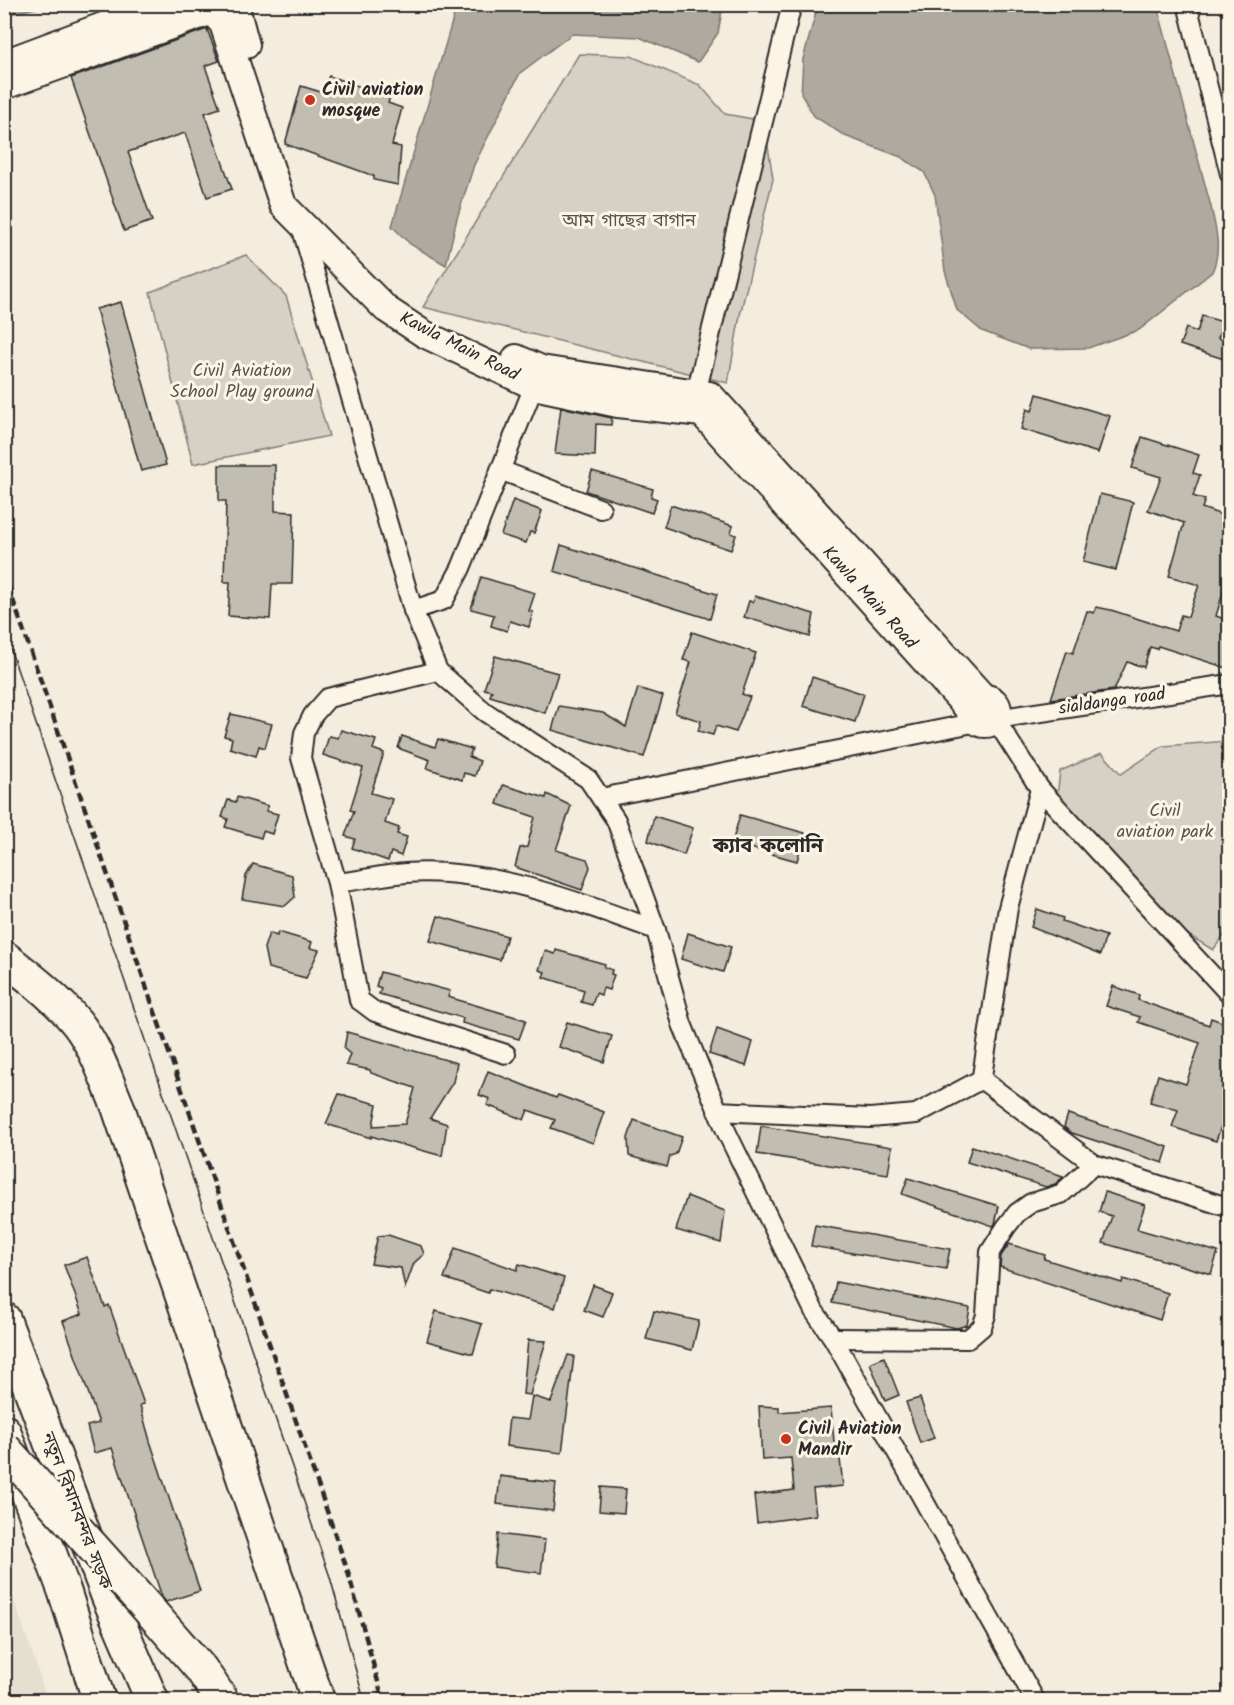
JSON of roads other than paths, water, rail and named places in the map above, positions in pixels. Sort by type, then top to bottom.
[{"type":"highway","points":[[4,957],[54,998],[78,1025],[98,1058],[118,1107],[318,1701]]},
{"type":"highway","name":"নতুন বিমানবন্দর সড়ক","points":[[4,1318],[104,1586],[152,1701]]},
{"type":"highway","points":[[4,1431],[64,1590],[99,1701]]},
{"type":"highway","points":[[4,1448],[201,1669],[222,1701]]},
{"type":"street","points":[[4,63],[111,23],[172,4]]},
{"type":"street","name":"Kawla Main Road","points":[[235,4],[290,192],[393,294],[431,321],[541,369],[710,394],[982,712]]},
{"type":"street","points":[[696,393],[792,4]]},
{"type":"street","points":[[1187,4],[1230,174]]},
{"type":"street","name":"Kawla Main Road","points":[[4,86],[212,11],[223,24],[283,205],[301,226],[386,309],[424,334],[534,386],[618,404],[702,413],[982,712]]},
{"type":"street","points":[[301,226],[413,610],[438,671],[485,712],[588,779],[616,820],[656,930],[682,1024],[717,1111],[814,1311],[833,1338],[1035,1701]]},
{"type":"street","points":[[413,610],[444,600],[461,568],[534,386]]},
{"type":"street","points":[[500,470],[601,509]]},
{"type":"street","points":[[352,965],[337,883],[301,758],[304,733],[313,715],[328,698],[438,671]]},
{"type":"street","name":"sialdanga road","points":[[601,798],[982,712],[1230,684]]},
{"type":"street","points":[[982,712],[1040,789],[1230,994]]},
{"type":"street","points":[[982,1079],[1008,908],[1040,789]]},
{"type":"street","points":[[506,1054],[375,1012],[359,1000],[337,883],[407,873],[462,875],[537,890],[656,930]]},
{"type":"street","points":[[717,1111],[870,1118],[916,1114],[982,1079]]},
{"type":"street","points":[[982,1079],[1094,1164],[1230,1208]]},
{"type":"street","points":[[833,1338],[968,1339],[982,1327],[986,1315],[990,1252],[1006,1227],[1017,1213],[1031,1203],[1061,1194],[1094,1164]]},
{"type":"tram line","points":[[4,631],[330,1577],[364,1700]]},
{"type":"railway","points":[[4,574],[348,1572],[383,1700]]},
{"type":"place","name":"Civil aviation mosque","points":[[310,100]]},
{"type":"place","name":"Civil Aviation Mandir","points":[[786,1439]]},
{"type":"district","name":"ক্যাব কলোনি","points":[[768,847]]},
{"type":"park label","name":"আম গাছের বাগান","points":[[629,221]]},
{"type":"park label","name":"Civil Aviation School Play ground","points":[[242,382]]},
{"type":"park label","name":"Civil aviation park","points":[[1165,821]]}]
